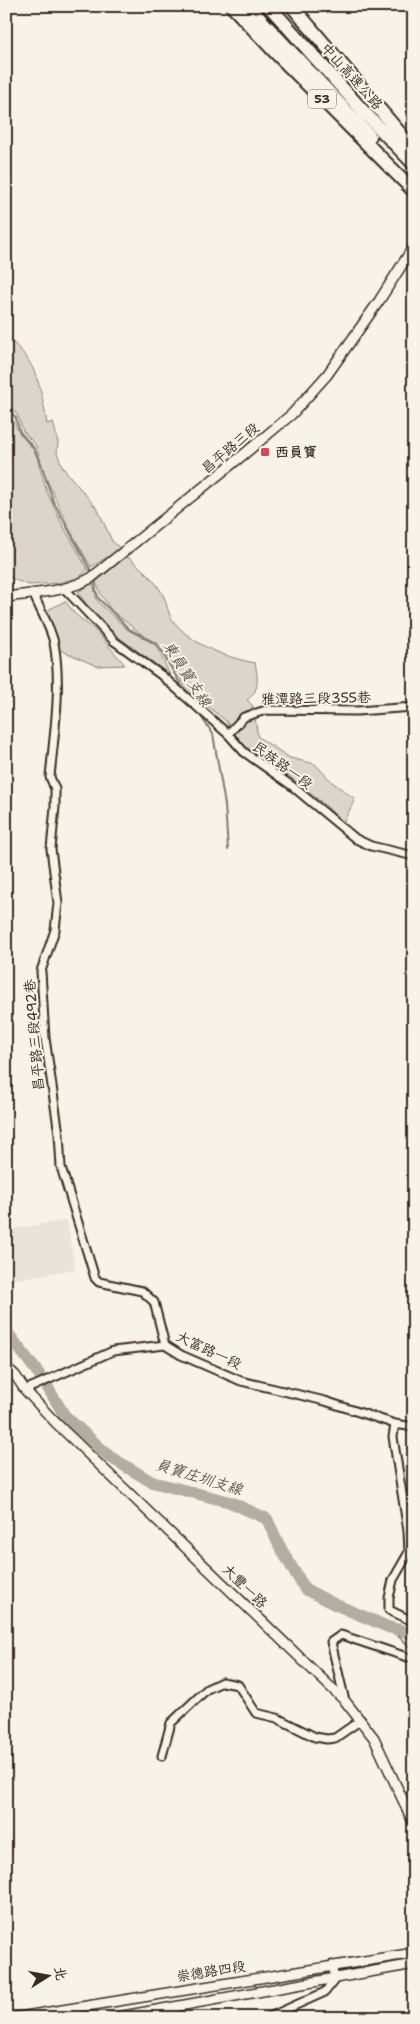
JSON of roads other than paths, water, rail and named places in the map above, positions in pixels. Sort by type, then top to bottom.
[{"type":"highway","name":"53","points":[[232,6],[275,52],[414,190]]},
{"type":"highway","name":"中山高速公路","points":[[248,6],[414,181]]},
{"type":"highway","name":"中山高速公路","points":[[270,6],[414,164]]},
{"type":"highway","points":[[292,6],[414,150]]},
{"type":"street","name":"昌平路三段","points":[[6,597],[64,588],[80,584],[95,575],[292,414],[327,375],[379,301],[414,246]]},
{"type":"street","name":"民族路一段","points":[[64,588],[114,641],[161,675],[228,734],[244,752],[292,786],[356,839],[371,846],[414,856]]},
{"type":"street","name":"昌平路三段492巷","points":[[33,594],[54,641],[56,662],[57,696],[50,777],[55,789],[51,849],[58,903],[56,930],[41,971],[45,1038],[59,1134],[61,1167],[95,1278],[99,1282],[142,1291],[154,1302],[164,1344]]},
{"type":"street","name":"雅潭路三段355巷","points":[[228,734],[244,717],[266,710],[357,711],[414,707]]},
{"type":"street","name":"大富路一段","points":[[25,1390],[113,1352],[164,1344],[181,1355],[241,1380],[326,1401],[395,1424],[414,1427]]},
{"type":"street","points":[[6,1367],[25,1390]]},
{"type":"street","name":"大豐一路","points":[[25,1390],[344,1701],[374,1738],[414,1824]]},
{"type":"street","points":[[395,1424],[393,1438],[408,1531],[408,1552],[392,1580],[389,1610],[412,1621],[414,1624]]},
{"type":"street","points":[[344,1701],[331,1642],[341,1635],[407,1657]]},
{"type":"street","points":[[162,1756],[171,1723],[207,1688],[222,1682],[238,1685],[256,1713],[277,1718],[315,1737],[335,1738],[361,1720]]},
{"type":"street","name":"崇德路四段","points":[[14,2018],[414,1953]]},
{"type":"street","name":"崇德路四段","points":[[112,2018],[414,1964]]},
{"type":"street","points":[[267,2018],[324,1992],[334,1979],[332,1965]]},
{"type":"waterway","name":"東員寶支線","points":[[6,406],[16,418],[20,432],[33,447],[40,461],[53,501],[92,573]]},
{"type":"waterway","name":"東員寶支線","points":[[95,580],[99,599],[129,629],[157,644],[184,690]]},
{"type":"waterway","name":"東員寶支線","points":[[197,711],[213,734],[225,805],[228,850]]},
{"type":"waterway","points":[[6,1331],[39,1374]]},
{"type":"waterway","name":"員寶庄圳支線","points":[[48,1388],[65,1416],[110,1457],[152,1482],[230,1502],[267,1519],[281,1549],[305,1589],[388,1627],[414,1634]]},
{"type":"waterway","points":[[388,1627],[414,1650]]},
{"type":"place","name":"西員寶","points":[[265,452]]}]
